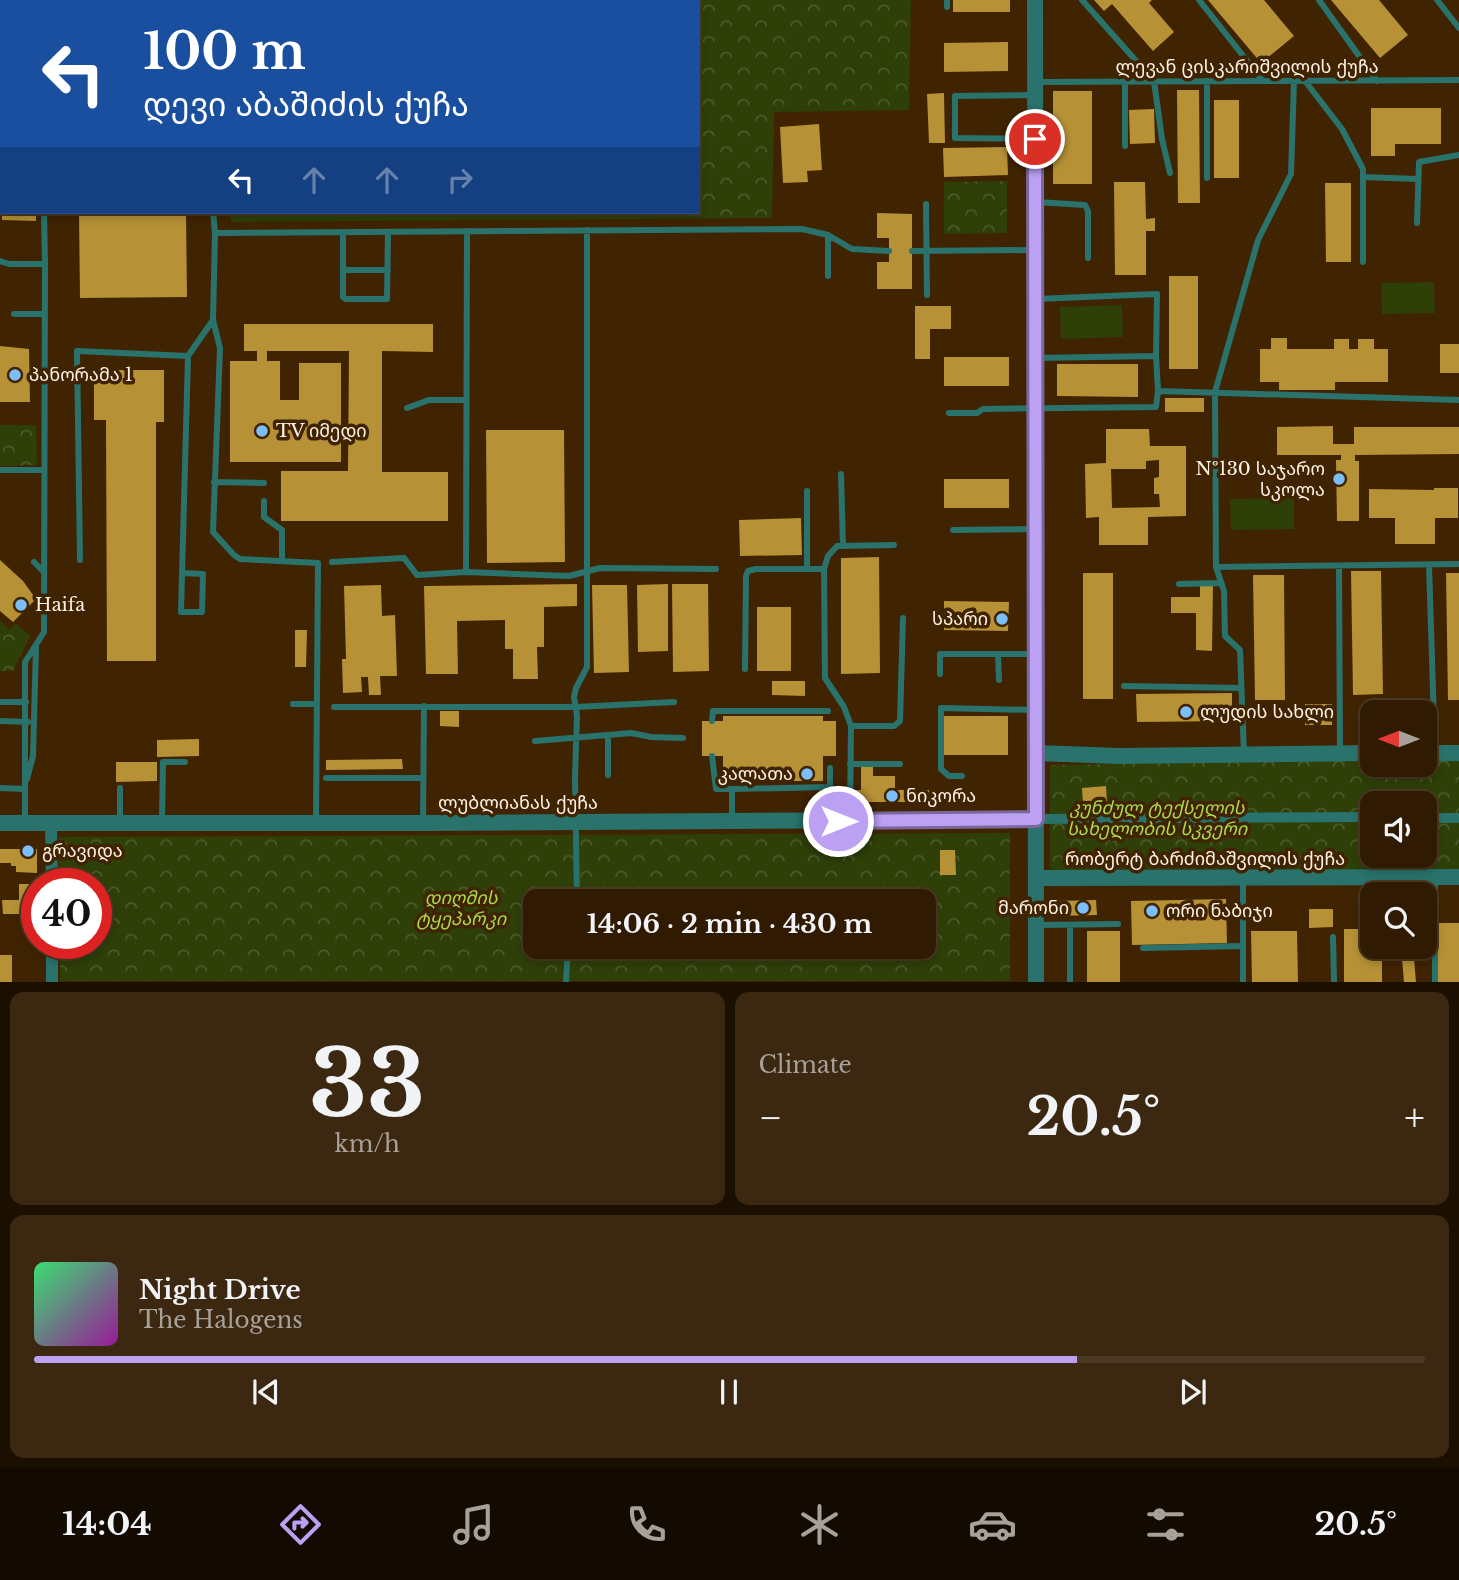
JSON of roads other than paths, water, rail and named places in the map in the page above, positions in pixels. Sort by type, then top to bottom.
[{"type":"street","points":[[1035,0],[1036,982]]},
{"type":"street","points":[[1036,753],[1119,756],[1360,753]]},
{"type":"street","points":[[1437,753],[1459,753]]},
{"type":"street","points":[[1036,819],[1360,817]]},
{"type":"street","points":[[1437,818],[1459,818]]},
{"type":"street","name":"ლუბლიანას ქუჩა","points":[[0,823],[316,824],[1036,819]]},
{"type":"street","points":[[51,823],[52,868]]},
{"type":"street","name":"რობერტ ბარძიმაშვილის ქუჩა","points":[[1036,878],[1459,877]]},
{"type":"street","points":[[52,959],[52,982]]},
{"type":"lane","points":[[1082,0],[1154,81],[1170,173]]},
{"type":"lane","points":[[1199,0],[1263,81]]},
{"type":"lane","points":[[1319,0],[1377,81]]},
{"type":"lane","points":[[1437,0],[1459,28]]},
{"type":"lane","name":"ლევან ცისკარიშვილის ქუჩა","points":[[1035,139],[955,138],[955,96],[1154,81],[1459,80]]},
{"type":"lane","points":[[1207,81],[1207,178]]},
{"type":"lane","points":[[1244,756],[1240,650],[1225,636],[1224,591],[1216,567],[1215,392],[1258,240],[1290,174],[1294,81]]},
{"type":"lane","points":[[1306,81],[1342,129],[1363,169],[1363,262]]},
{"type":"lane","points":[[1125,82],[1125,145]]},
{"type":"lane","points":[[1417,223],[1419,162],[1459,155]]},
{"type":"lane","points":[[1363,177],[1417,179]]},
{"type":"lane","points":[[1035,202],[1085,205],[1088,211],[1088,258]]},
{"type":"lane","points":[[926,204],[927,296]]},
{"type":"lane","points":[[25,823],[25,662],[44,632],[44,214]]},
{"type":"lane","points":[[213,214],[213,320],[220,348],[213,532],[240,559],[318,563],[316,824]]},
{"type":"lane","points":[[215,233],[802,229],[828,235],[852,249],[889,251]]},
{"type":"lane","points":[[577,889],[576,688],[587,667],[587,230]]},
{"type":"lane","points":[[466,572],[467,231]]},
{"type":"lane","points":[[342,232],[344,299],[387,299],[388,232]]},
{"type":"lane","points":[[828,235],[828,276]]},
{"type":"lane","points":[[912,251],[1034,250]]},
{"type":"lane","points":[[0,261],[9,264],[44,264]]},
{"type":"lane","points":[[343,270],[388,270]]},
{"type":"lane","points":[[948,412],[977,412],[983,409],[1156,407],[1157,294],[1034,299]]},
{"type":"lane","points":[[14,314],[45,314]]},
{"type":"lane","points":[[182,573],[203,574],[202,612],[181,612],[182,573],[188,356],[213,320]]},
{"type":"lane","points":[[80,560],[78,351],[188,356]]},
{"type":"lane","points":[[1034,358],[1156,356]]},
{"type":"lane","points":[[1158,391],[1459,400]]},
{"type":"lane","points":[[407,408],[429,400],[466,400]]},
{"type":"lane","points":[[0,470],[44,470]]},
{"type":"lane","points":[[841,474],[843,546]]},
{"type":"lane","points":[[214,482],[264,482]]},
{"type":"lane","points":[[807,491],[807,569]]},
{"type":"lane","points":[[264,501],[264,517],[282,530],[282,561]]},
{"type":"lane","points":[[953,530],[1035,529]]},
{"type":"lane","points":[[844,821],[851,726],[845,707],[825,677],[824,569],[828,556],[837,546],[894,545]]},
{"type":"lane","points":[[332,562],[404,558],[417,575],[466,572],[569,576],[600,568],[716,569]]},
{"type":"lane","points":[[34,562],[44,572]]},
{"type":"lane","points":[[1216,567],[1459,564]]},
{"type":"lane","points":[[1429,565],[1430,700]]},
{"type":"lane","points":[[1339,566],[1340,754]]},
{"type":"lane","points":[[746,669],[748,571],[824,569]]},
{"type":"lane","points":[[1179,584],[1222,583]]},
{"type":"lane","points":[[851,726],[894,726],[900,721],[903,693],[903,618]]},
{"type":"lane","points":[[25,789],[33,756],[36,645]]},
{"type":"lane","points":[[940,674],[940,654],[1036,654]]},
{"type":"lane","points":[[998,654],[999,680]]},
{"type":"lane","points":[[1124,686],[1241,688]]},
{"type":"lane","points":[[0,702],[34,702]]},
{"type":"lane","points":[[334,707],[576,707],[674,702]]},
{"type":"lane","points":[[293,704],[316,704]]},
{"type":"lane","points":[[423,823],[424,706]]},
{"type":"lane","points":[[962,776],[949,776],[941,769],[941,708],[1036,710]]},
{"type":"lane","points":[[712,722],[713,711],[828,711]]},
{"type":"lane","points":[[0,721],[34,722]]},
{"type":"lane","points":[[535,741],[631,733],[683,738]]},
{"type":"lane","points":[[608,735],[608,775]]},
{"type":"lane","points":[[712,756],[716,789],[830,788]]},
{"type":"lane","points":[[162,824],[163,762],[186,762]]},
{"type":"lane","points":[[850,764],[900,764]]},
{"type":"lane","points":[[830,768],[830,788],[844,821]]},
{"type":"lane","points":[[326,778],[423,778]]},
{"type":"lane","points":[[0,788],[25,789]]},
{"type":"lane","points":[[120,788],[120,824]]},
{"type":"lane","points":[[732,789],[732,822]]},
{"type":"lane","points":[[1435,877],[1435,982]]},
{"type":"lane","points":[[1243,878],[1243,982]]},
{"type":"lane","points":[[1036,925],[1118,924]]},
{"type":"lane","points":[[1070,925],[1070,982]]},
{"type":"lane","points":[[1333,937],[1334,982]]},
{"type":"lane","points":[[1143,948],[1243,946]]},
{"type":"lane","points":[[566,982],[567,959]]},
{"type":"place","name":"პანორამა 1","points":[[15,375]]},
{"type":"place","name":"TV იმედი","points":[[262,431]]},
{"type":"place","name":"№130 საჯარო სკოლა","points":[[1339,479]]},
{"type":"place","name":"Haifa","points":[[21,605]]},
{"type":"place","name":"სპარი","points":[[1002,619]]},
{"type":"place","name":"ლუდის სახლი","points":[[1186,712]]},
{"type":"place","name":"კალათა","points":[[807,774]]},
{"type":"place","name":"ნიკორა","points":[[892,796]]},
{"type":"place","name":"გრავიდა","points":[[28,851]]},
{"type":"place","name":"მარონი","points":[[1083,908]]},
{"type":"place","name":"ორი ნაბიჯი","points":[[1152,911]]},
{"type":"park label","name":"კუნძულ ტექსელის სახელობის სკვერი","points":[[1157,818]]},
{"type":"park label","name":"დიღმის ტყეპარკი","points":[[461,908]]}]
